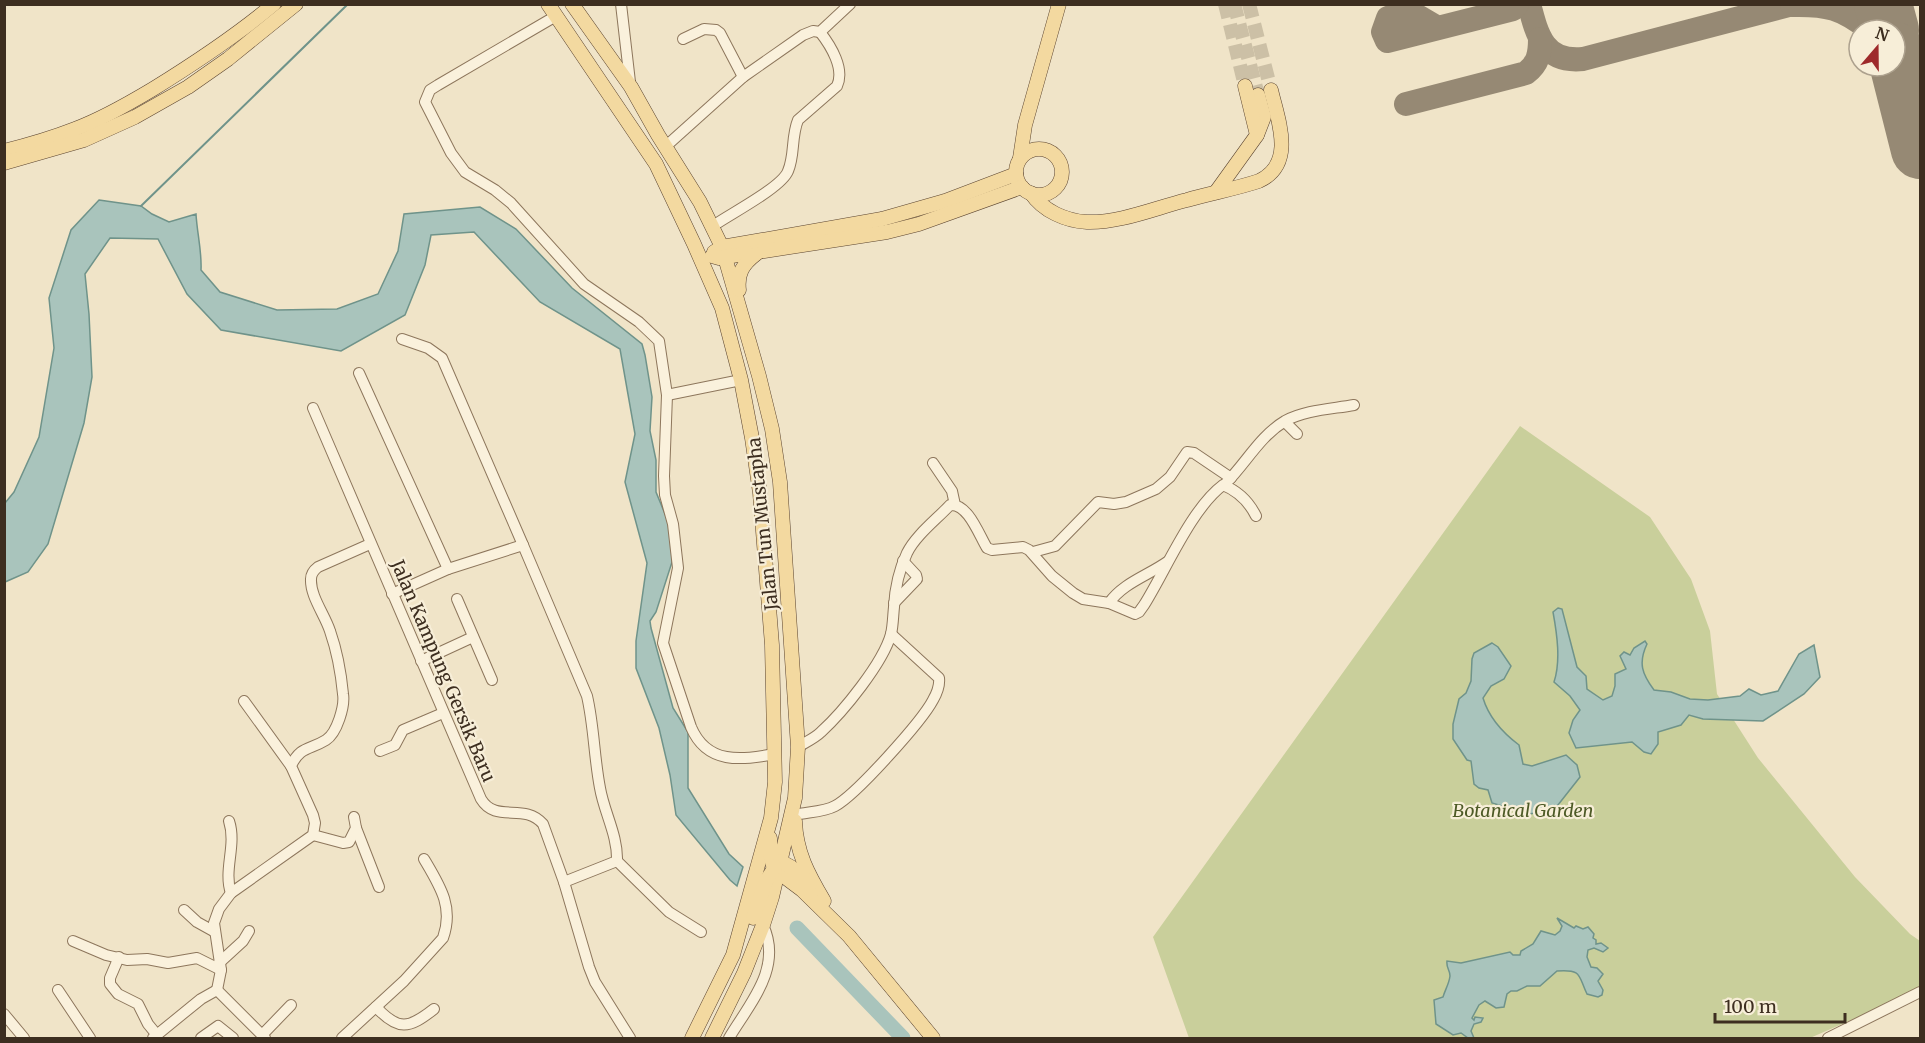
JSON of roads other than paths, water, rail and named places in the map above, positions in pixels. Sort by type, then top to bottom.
[{"type":"main road","points":[[4,151],[77,128],[119,109],[185,69],[244,29],[274,4]]},
{"type":"main road","points":[[4,164],[84,140],[135,117],[188,87],[228,59],[296,4]]},
{"type":"main road","name":"Jalan Tun Mustapha","points":[[572,4],[631,87],[699,202],[750,344],[772,429],[780,482],[798,747],[795,798],[763,925],[744,973],[712,1038]]},
{"type":"main road","points":[[1059,4],[1025,125],[1016,174],[1026,190],[1053,213],[1072,220],[1088,222],[1114,219],[1259,181],[1269,177],[1275,170],[1282,150],[1265,92],[1264,117],[1257,135],[1216,192]]},
{"type":"main road","points":[[552,10],[656,165],[719,253],[722,308]]},
{"type":"main road","points":[[1245,86],[1257,135]]},
{"type":"main road","points":[[719,253],[887,232],[1026,190],[1047,194],[1054,190],[1062,177],[1060,161],[1049,150],[1033,149],[1020,158]]},
{"type":"main road","points":[[656,165],[722,308],[741,380],[758,482],[772,645],[775,782],[770,845],[777,867],[849,936]]},
{"type":"main road","points":[[699,202],[729,238],[759,247],[882,219],[945,201],[1016,174]]},
{"type":"main road","points":[[750,344],[745,305],[739,291],[739,276],[745,262],[759,247]]},
{"type":"main road","points":[[795,798],[795,837],[802,862],[824,901]]},
{"type":"main road","points":[[733,955],[771,818]]},
{"type":"main road","points":[[777,867],[791,867],[807,880],[849,936],[933,1038]]},
{"type":"main road","points":[[692,1038],[748,927],[766,881],[777,867]]},
{"type":"main road","points":[[768,909],[782,894],[802,890]]},
{"type":"street","points":[[621,4],[631,87]]},
{"type":"street","points":[[820,32],[850,4]]},
{"type":"street","points":[[552,10],[430,90],[424,102],[446,144],[465,172],[495,190],[511,203],[584,284],[632,317],[659,341],[667,394],[663,476],[665,495],[673,524],[678,568],[663,643],[696,738],[702,745],[713,754],[727,758],[750,758],[775,754]]},
{"type":"street","points":[[683,39],[704,29],[717,30],[743,77]]},
{"type":"street","points":[[665,147],[743,77],[803,36],[813,31],[820,32],[827,40],[840,72],[840,79],[837,86],[798,120],[792,160],[784,179],[716,224]]},
{"type":"street","points":[[402,339],[428,348],[441,358],[587,696],[593,722],[600,788],[606,815],[617,845],[617,861],[669,912],[701,932]]},
{"type":"street","points":[[359,373],[448,569]]},
{"type":"street","points":[[667,394],[741,380]]},
{"type":"street","points":[[798,747],[820,734],[836,717],[882,654],[891,634],[897,582],[903,561],[917,539],[950,505],[956,505],[964,510],[987,548],[992,550],[1023,547],[1033,552],[1052,576],[1083,599],[1108,603],[1132,613],[1138,613],[1203,506],[1264,439],[1285,422],[1313,412],[1354,405]]},
{"type":"street","name":"Jalan Kampung Gersik Baru","points":[[313,408],[484,804],[489,809],[501,813],[523,813],[537,817],[543,824],[564,882],[594,982],[630,1038]]},
{"type":"street","points":[[1285,422],[1297,434]]},
{"type":"street","points":[[1033,552],[1054,546],[1098,502],[1114,504],[1126,502],[1156,489],[1170,477],[1187,452],[1194,453],[1227,482],[1251,507],[1256,516]]},
{"type":"street","points":[[933,463],[952,491],[956,505]]},
{"type":"street","points":[[291,766],[303,750],[328,739],[337,724],[344,704],[337,655],[311,578],[318,567],[370,544]]},
{"type":"street","points":[[392,594],[448,569],[523,545]]},
{"type":"street","points":[[1108,603],[1131,582],[1149,575],[1171,560]]},
{"type":"street","points":[[894,603],[917,579],[903,561]]},
{"type":"street","points":[[457,599],[492,680]]},
{"type":"street","points":[[795,815],[832,807],[844,799],[863,782],[906,735],[932,702],[939,686],[939,678],[891,634]]},
{"type":"street","points":[[421,661],[473,638]]},
{"type":"street","points":[[244,701],[291,766],[315,823],[313,835],[231,893],[216,916],[214,933],[220,966],[218,990],[263,1037],[291,1005]]},
{"type":"street","points":[[380,751],[395,745],[403,730],[443,713]]},
{"type":"street","points":[[229,821],[232,844],[228,884],[231,893]]},
{"type":"street","points":[[313,835],[342,843],[349,842],[355,823],[379,887]]},
{"type":"street","points":[[342,1038],[404,981],[439,943],[446,930],[448,907],[445,896],[424,859]]},
{"type":"street","points":[[564,882],[617,861]]},
{"type":"street","points":[[184,910],[214,933]]},
{"type":"street","points":[[729,1038],[768,969],[769,937],[763,925]]},
{"type":"street","points":[[220,966],[249,931]]},
{"type":"street","points":[[73,941],[106,955],[127,960],[147,959],[168,963],[197,958],[220,966]]},
{"type":"street","points":[[119,957],[110,978],[110,984],[118,994],[138,1004],[155,1037],[201,999],[218,990]]},
{"type":"street","points":[[58,990],[90,1038]]},
{"type":"street","points":[[1828,1038],[1920,992]]},
{"type":"street","points":[[376,1007],[390,1021],[399,1024],[417,1021],[434,1009]]},
{"type":"street","points":[[4,1014],[9,1028],[24,1038]]},
{"type":"street","points":[[201,1038],[218,1026],[233,1038]]},
{"type":"water","points":[[99,200],[141,206],[169,222],[196,214],[201,270],[220,292],[277,310],[337,309],[378,294],[398,251],[404,214],[480,207],[516,229],[572,288],[642,344],[652,397],[650,431],[656,460],[656,492],[672,531],[673,559],[656,612],[650,621],[651,628],[673,708],[688,732],[688,788],[729,854],[743,867],[737,886],[676,815],[659,728],[636,668],[636,641],[647,563],[625,482],[635,434],[620,349],[540,302],[474,232],[431,235],[425,265],[405,315],[341,351],[221,330],[187,294],[158,239],[110,238],[85,274],[92,377],[84,423],[48,544],[28,572],[5,582],[5,503],[14,492],[39,437],[54,348],[49,298],[71,230]]},
{"type":"water","points":[[1558,608],[1562,609],[1577,667],[1586,676],[1587,689],[1603,700],[1612,696],[1615,674],[1626,669],[1620,656],[1624,652],[1630,655],[1634,648],[1645,641],[1647,644],[1642,663],[1647,679],[1654,690],[1671,692],[1690,699],[1708,700],[1740,696],[1749,689],[1761,695],[1778,691],[1799,654],[1814,645],[1820,677],[1804,694],[1763,721],[1703,719],[1689,715],[1681,725],[1658,732],[1658,744],[1651,754],[1644,752],[1632,742],[1576,748],[1569,733],[1573,720],[1580,710],[1570,696],[1554,682],[1558,656],[1553,612]]},
{"type":"water","points":[[1492,643],[1498,647],[1511,666],[1504,679],[1491,686],[1483,698],[1497,724],[1519,745],[1523,764],[1532,766],[1566,755],[1577,765],[1580,777],[1554,810],[1529,814],[1492,803],[1488,790],[1474,784],[1471,761],[1467,760],[1453,739],[1453,724],[1459,699],[1466,693],[1471,681],[1474,653]]},
{"type":"water","points":[[1557,918],[1574,928],[1576,926],[1583,929],[1588,927],[1594,934],[1596,944],[1601,943],[1608,948],[1603,952],[1594,948],[1588,950],[1587,957],[1591,967],[1597,968],[1603,974],[1598,981],[1603,990],[1602,995],[1598,997],[1587,994],[1576,973],[1557,971],[1540,986],[1527,986],[1511,991],[1507,994],[1504,1007],[1496,1008],[1485,1001],[1479,1005],[1472,1018],[1474,1020],[1475,1017],[1483,1018],[1481,1022],[1474,1024],[1471,1031],[1474,1038],[1468,1038],[1461,1033],[1453,1035],[1436,1024],[1434,1000],[1443,997],[1449,982],[1447,961],[1461,963],[1510,952],[1513,955],[1520,955],[1521,951],[1533,944],[1541,931],[1555,935],[1560,931],[1562,926]]},
{"type":"waterway","points":[[141,206],[348,4]]},
{"type":"waterway","points":[[797,928],[903,1038]]},
{"type":"tunnel","points":[[1225,4],[1245,86]]},
{"type":"tunnel","points":[[1234,4],[1258,95]]},
{"type":"tunnel","points":[[1249,4],[1271,90]]},
{"type":"park label","name":"Botanical Garden","points":[[1523,811]]}]
